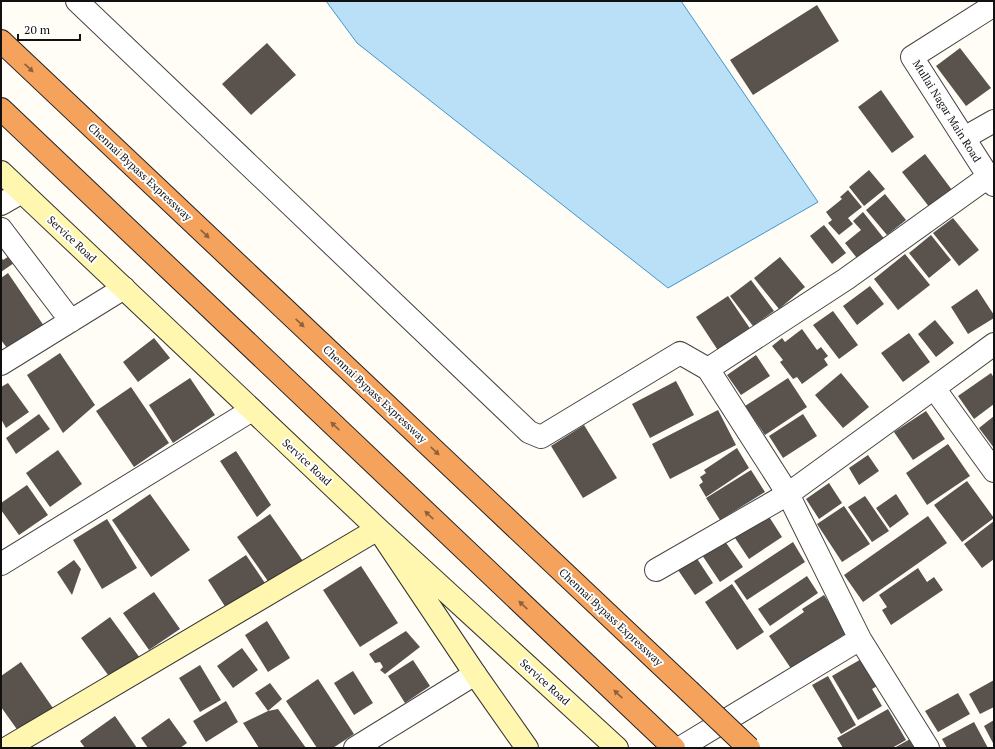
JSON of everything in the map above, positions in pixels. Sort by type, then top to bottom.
[{"type":"highway","name":"Chennai Bypass Expressway","points":[[1,41],[749,748]]},
{"type":"highway","points":[[1,109],[674,748]]},
{"type":"street","points":[[77,1],[529,432],[541,437],[680,352],[708,369],[788,494],[860,639],[928,748]]},
{"type":"street","name":"Mullai Nagar Main Road","points":[[991,181],[912,57],[994,5]]},
{"type":"street","points":[[964,138],[994,121]]},
{"type":"street","name":"Service Road","points":[[1,172],[378,529],[617,748]]},
{"type":"street","points":[[708,369],[846,279],[991,181]]},
{"type":"street","points":[[1,204],[22,192]]},
{"type":"street","points":[[1,229],[71,321]]},
{"type":"street","points":[[1,364],[124,288]]},
{"type":"street","points":[[656,570],[788,494],[994,344]]},
{"type":"street","points":[[934,388],[994,471]]},
{"type":"street","points":[[1,564],[252,410]]},
{"type":"street","points":[[7,748],[378,529],[475,674],[527,748]]},
{"type":"street","points":[[680,748],[860,639]]},
{"type":"street","points":[[355,748],[475,674]]},
{"type":"water","points":[[326,1],[681,1],[818,202],[668,288],[357,43]]},
{"type":"building","points":[[817,5],[839,41],[753,95],[730,60]]},
{"type":"building","points":[[267,43],[296,75],[251,115],[222,84]]},
{"type":"building","points":[[960,48],[991,88],[966,106],[936,66]]},
{"type":"building","points":[[881,90],[914,137],[892,153],[858,107]]},
{"type":"building","points":[[925,154],[952,190],[930,208],[902,172]]},
{"type":"building","points":[[869,170],[885,189],[864,206],[849,187]]},
{"type":"building","points":[[848,190],[862,207],[848,218],[853,224],[839,235],[828,223],[832,220],[826,212],[842,199],[840,197]]},
{"type":"building","points":[[885,194],[906,220],[887,235],[866,210]]},
{"type":"building","points":[[863,212],[886,241],[860,262],[845,243],[861,230],[853,221]]},
{"type":"building","points":[[953,218],[979,250],[959,266],[933,233]]},
{"type":"building","points":[[824,225],[846,253],[832,264],[810,236]]},
{"type":"building","points":[[931,235],[951,260],[929,278],[909,253]]},
{"type":"building","points":[[905,254],[930,285],[898,310],[874,279]]},
{"type":"building","points":[[11,255],[14,263],[1,272],[1,257],[3,260]]},
{"type":"building","points":[[780,257],[805,287],[779,309],[754,278]]},
{"type":"building","points":[[8,273],[44,326],[10,352],[1,340],[1,278]]},
{"type":"building","points":[[751,280],[774,311],[753,326],[730,296]]},
{"type":"building","points":[[870,286],[884,304],[857,325],[843,306]]},
{"type":"building","points":[[977,289],[994,315],[994,318],[968,334],[951,307]]},
{"type":"building","points":[[728,296],[751,330],[719,352],[696,317]]},
{"type":"building","points":[[833,311],[858,345],[839,359],[813,325]]},
{"type":"building","points":[[935,320],[954,343],[936,357],[918,334]]},
{"type":"building","points":[[802,329],[817,350],[821,347],[828,356],[824,359],[828,365],[802,384],[797,377],[793,379],[780,362],[783,360],[772,346],[782,338],[785,342]]},
{"type":"building","points":[[909,333],[930,362],[903,382],[881,353]]},
{"type":"building","points":[[154,338],[170,358],[138,382],[123,362]]},
{"type":"building","points":[[60,353],[95,405],[63,433],[27,375]]},
{"type":"building","points":[[756,355],[770,376],[741,395],[727,375]]},
{"type":"building","points":[[841,373],[869,407],[843,428],[815,395]]},
{"type":"building","points":[[991,373],[994,378],[994,404],[974,419],[958,396]]},
{"type":"building","points":[[190,378],[215,415],[173,443],[149,405]]},
{"type":"building","points":[[788,378],[807,407],[765,435],[745,406]]},
{"type":"building","points":[[676,381],[694,415],[650,438],[632,404]]},
{"type":"building","points":[[8,383],[29,412],[6,428],[1,419],[1,387]]},
{"type":"building","points":[[131,387],[169,443],[134,467],[96,411]]},
{"type":"building","points":[[718,410],[736,445],[670,479],[652,444]]},
{"type":"building","points":[[926,411],[945,439],[913,460],[894,432]]},
{"type":"building","points":[[39,414],[50,429],[16,454],[6,438]]},
{"type":"building","points":[[803,414],[817,436],[783,458],[769,436]]},
{"type":"building","points":[[994,416],[994,448],[979,428]]},
{"type":"building","points":[[584,425],[617,478],[583,498],[551,446]]},
{"type":"building","points":[[948,444],[970,476],[927,505],[906,473]]},
{"type":"building","points":[[737,448],[749,468],[706,497],[699,485],[703,482],[700,477],[706,473],[704,470]]},
{"type":"building","points":[[58,450],[82,484],[50,507],[26,473]]},
{"type":"building","points":[[236,451],[271,505],[257,517],[220,461]]},
{"type":"building","points":[[868,455],[879,471],[859,485],[849,468]]},
{"type":"building","points":[[751,470],[765,492],[720,520],[706,498]]},
{"type":"building","points":[[967,481],[994,518],[962,542],[934,505]]},
{"type":"building","points":[[829,483],[842,503],[819,519],[806,499]]},
{"type":"building","points":[[27,485],[48,515],[19,535],[1,510],[1,503]]},
{"type":"building","points":[[150,494],[190,550],[151,577],[112,520]]},
{"type":"building","points":[[896,494],[909,514],[890,528],[876,508]]},
{"type":"building","points":[[865,496],[889,531],[872,542],[848,507]]},
{"type":"building","points":[[844,506],[870,544],[842,562],[817,524]]},
{"type":"building","points":[[766,512],[782,537],[749,559],[733,535]]},
{"type":"building","points":[[270,514],[305,564],[272,587],[237,537]]},
{"type":"building","points":[[928,516],[947,543],[863,602],[844,575]]},
{"type":"building","points":[[107,519],[137,568],[102,589],[73,540]]},
{"type":"building","points":[[994,521],[994,559],[982,568],[964,544]]},
{"type":"building","points":[[722,537],[743,567],[720,582],[700,552]]},
{"type":"building","points":[[793,542],[805,562],[747,600],[734,581]]},
{"type":"building","points":[[694,554],[713,583],[695,595],[676,567]]},
{"type":"building","points":[[246,555],[267,586],[228,611],[208,580]]},
{"type":"building","points":[[74,560],[81,569],[72,595],[57,572]]},
{"type":"building","points":[[361,566],[398,623],[360,647],[323,590]]},
{"type":"building","points":[[918,568],[927,582],[934,577],[943,590],[891,625],[882,610],[887,607],[879,595]]},
{"type":"building","points":[[807,576],[818,593],[770,626],[758,609]]},
{"type":"building","points":[[732,584],[764,632],[737,650],[705,602]]},
{"type":"building","points":[[154,592],[180,629],[149,650],[123,613]]},
{"type":"building","points":[[824,595],[848,632],[792,670],[769,636],[804,612],[802,609]]},
{"type":"building","points":[[110,617],[140,658],[111,679],[81,638]]},
{"type":"building","points":[[267,621],[290,658],[268,672],[245,635]]},
{"type":"building","points":[[406,631],[420,647],[385,674],[380,670],[383,667],[380,662],[375,663],[369,654]]},
{"type":"building","points":[[242,648],[258,670],[233,688],[217,666]]},
{"type":"building","points":[[863,658],[879,685],[872,689],[882,706],[858,720],[832,676]]},
{"type":"building","points":[[413,660],[430,686],[405,703],[388,676]]},
{"type":"building","points":[[21,662],[55,711],[21,735],[1,707],[1,676]]},
{"type":"building","points":[[200,665],[221,700],[200,712],[179,678]]},
{"type":"building","points":[[353,671],[373,703],[354,715],[334,683]]},
{"type":"building","points":[[828,676],[856,725],[841,734],[812,685]]},
{"type":"building","points":[[318,679],[354,734],[333,748],[317,748],[286,701]]},
{"type":"building","points":[[994,680],[994,707],[980,714],[969,694]]},
{"type":"building","points":[[270,683],[282,699],[268,711],[255,693]]},
{"type":"building","points":[[958,693],[970,714],[938,732],[925,711]]},
{"type":"building","points":[[226,701],[238,722],[206,742],[193,721]]},
{"type":"building","points":[[278,709],[306,748],[259,748],[243,723],[268,711]]},
{"type":"building","points":[[888,709],[906,740],[892,748],[843,748],[837,738]]},
{"type":"building","points":[[115,716],[137,748],[85,748],[80,741]]},
{"type":"building","points":[[169,718],[187,743],[180,748],[148,748],[141,738]]},
{"type":"building","points":[[994,720],[994,745],[984,726]]},
{"type":"building","points":[[974,722],[988,748],[947,748],[942,739]]},
{"type":"building","points":[[912,738],[917,748],[894,748]]}]
